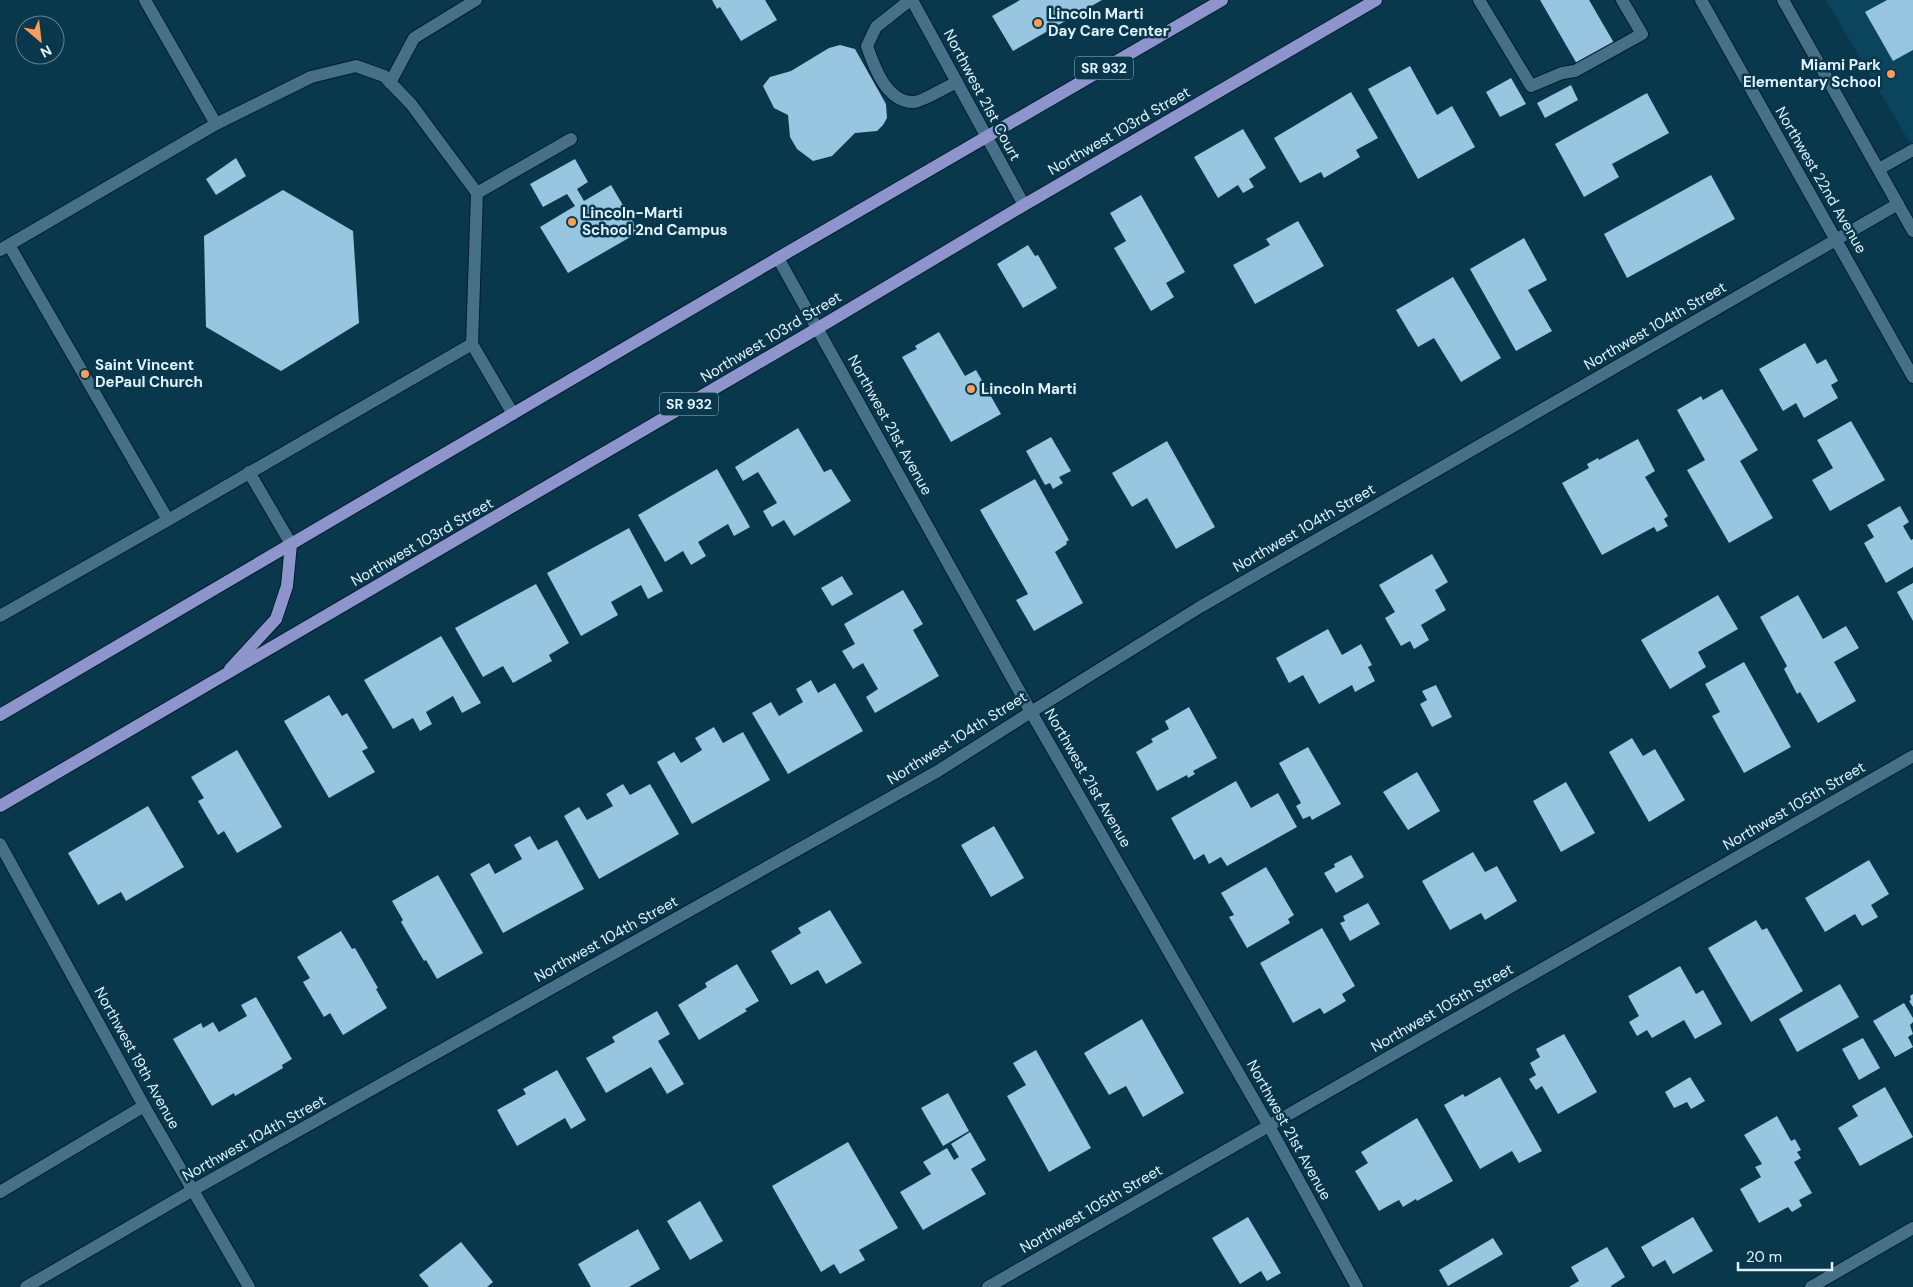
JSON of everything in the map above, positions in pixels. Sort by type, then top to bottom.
[{"type":"main road","name":"SR 932","points":[[0,715],[778,258],[1222,0]]},
{"type":"main road","name":"Northwest 103rd Street","points":[[0,806],[222,678],[1024,205],[1376,0]]},
{"type":"main road","points":[[222,678],[276,619],[287,586],[291,544]]},
{"type":"street","points":[[145,0],[216,124]]},
{"type":"street","points":[[390,83],[414,38],[476,0]]},
{"type":"street","points":[[911,0],[876,27],[867,46],[874,66],[889,91],[902,100],[916,102],[957,82]]},
{"type":"street","name":"Northwest 21st Court","points":[[911,0],[1024,205]]},
{"type":"street","points":[[1479,0],[1531,86],[1562,73],[1575,72],[1642,34],[1622,0]]},
{"type":"street","name":"Northwest 22nd Avenue","points":[[1701,0],[1913,377]]},
{"type":"street","points":[[1782,0],[1913,232]]},
{"type":"street","points":[[168,520],[4,247],[216,124],[310,76],[356,66],[384,76],[411,104],[478,193],[472,344],[513,414]]},
{"type":"street","points":[[478,193],[571,139]]},
{"type":"street","points":[[1879,169],[1913,150]]},
{"type":"street","name":"Northwest 104th Street","points":[[26,1287],[193,1190],[938,771],[1200,607],[1898,204]]},
{"type":"street","name":"Northwest 21st Avenue","points":[[778,258],[1031,712],[1269,1126],[1357,1287]]},
{"type":"street","points":[[0,616],[472,344]]},
{"type":"street","points":[[249,472],[291,544]]},
{"type":"street","name":"Northwest 105th Street","points":[[988,1287],[1913,756]]},
{"type":"street","name":"Northwest 19th Avenue","points":[[0,844],[144,1106],[249,1287]]},
{"type":"street","points":[[0,1192],[144,1106]]},
{"type":"street","points":[[1811,1287],[1913,1228]]},
{"type":"shaded area","name":"Miami Park Elementary School","points":[[1826,0],[1913,0],[1913,148]]},
{"type":"building","points":[[712,0],[765,0],[777,20],[741,41],[720,7],[717,9]]},
{"type":"building","points":[[1020,0],[1102,0],[1013,51],[992,16]]},
{"type":"building","points":[[1540,0],[1589,0],[1614,43],[1577,64]]},
{"type":"building","points":[[1887,0],[1913,0],[1913,50],[1893,61],[1865,12]]},
{"type":"building","points":[[840,45],[855,49],[886,104],[887,118],[877,131],[855,133],[832,156],[813,161],[797,149],[790,137],[788,115],[774,108],[763,86],[770,77],[791,71],[829,48]]},
{"type":"building","points":[[1410,66],[1437,115],[1452,106],[1475,147],[1418,179],[1368,89]]},
{"type":"building","points":[[1511,78],[1526,104],[1500,117],[1486,92]]},
{"type":"building","points":[[1571,85],[1578,100],[1545,118],[1537,103]]},
{"type":"building","points":[[1351,92],[1378,138],[1356,150],[1360,157],[1324,178],[1321,172],[1300,183],[1274,138]]},
{"type":"building","points":[[1647,93],[1669,133],[1612,164],[1619,177],[1584,197],[1555,144]]},
{"type":"building","points":[[1243,129],[1266,168],[1249,179],[1254,187],[1243,193],[1238,185],[1218,198],[1194,157]]},
{"type":"building","points":[[236,158],[246,176],[216,195],[206,179]]},
{"type":"building","points":[[575,159],[588,182],[577,189],[584,201],[611,185],[639,232],[568,273],[540,227],[575,206],[567,194],[543,207],[530,184]]},
{"type":"building","points":[[1711,175],[1735,219],[1627,278],[1604,234]]},
{"type":"building","points":[[283,190],[353,231],[359,323],[281,371],[206,327],[204,236]]},
{"type":"building","points":[[1141,195],[1185,272],[1166,283],[1174,297],[1151,311],[1114,248],[1126,241],[1110,213]]},
{"type":"building","points":[[1298,221],[1324,266],[1255,304],[1233,265],[1270,245],[1266,239]]},
{"type":"building","points":[[1524,238],[1547,280],[1528,290],[1552,331],[1516,351],[1470,269]]},
{"type":"building","points":[[1028,245],[1035,256],[1038,255],[1057,288],[1023,308],[997,264]]},
{"type":"building","points":[[1453,277],[1501,358],[1461,382],[1434,338],[1418,347],[1396,310]]},
{"type":"building","points":[[939,332],[965,376],[976,370],[1001,414],[951,442],[902,357],[917,349],[915,346]]},
{"type":"building","points":[[1805,343],[1817,364],[1826,359],[1838,381],[1831,385],[1838,398],[1804,418],[1796,403],[1783,411],[1759,369]]},
{"type":"building","points":[[1722,389],[1758,450],[1740,461],[1773,518],[1729,543],[1687,470],[1705,460],[1677,410],[1701,396],[1703,400]]},
{"type":"building","points":[[1851,421],[1885,480],[1830,511],[1812,480],[1833,468],[1817,440]]},
{"type":"building","points":[[798,428],[824,472],[831,469],[851,501],[794,536],[784,520],[772,527],[763,511],[777,503],[758,472],[743,481],[735,467]]},
{"type":"building","points":[[1051,437],[1071,471],[1059,477],[1063,483],[1053,489],[1050,483],[1045,485],[1026,451]]},
{"type":"building","points":[[1638,439],[1655,471],[1645,477],[1668,516],[1664,519],[1668,526],[1657,532],[1654,527],[1602,555],[1562,483],[1589,468],[1587,464],[1598,458],[1599,460]]},
{"type":"building","points":[[1167,441],[1215,527],[1176,549],[1147,498],[1132,507],[1112,473]]},
{"type":"building","points":[[717,469],[750,527],[734,536],[728,524],[698,542],[706,556],[691,565],[683,551],[665,562],[638,515]]},
{"type":"building","points":[[1035,479],[1069,540],[1066,542],[1067,544],[1055,552],[1083,603],[1034,631],[1016,600],[1028,594],[980,510]]},
{"type":"building","points":[[1900,506],[1909,522],[1903,526],[1911,540],[1913,539],[1913,567],[1886,583],[1864,543],[1874,537],[1867,525]]},
{"type":"building","points":[[629,528],[663,591],[648,599],[641,585],[611,602],[618,615],[581,636],[547,573]]},
{"type":"building","points":[[1432,554],[1448,582],[1435,590],[1446,610],[1421,625],[1429,640],[1414,649],[1410,641],[1401,646],[1385,618],[1395,612],[1379,585]]},
{"type":"building","points":[[842,576],[853,594],[832,606],[821,588]]},
{"type":"building","points":[[1913,583],[1913,621],[1897,592]]},
{"type":"building","points":[[536,584],[569,643],[549,655],[552,661],[513,683],[503,666],[483,677],[455,628]]},
{"type":"building","points":[[903,590],[923,624],[913,630],[939,676],[875,713],[866,697],[878,689],[863,663],[853,669],[842,651],[855,644],[844,624]]},
{"type":"building","points":[[1718,595],[1738,629],[1698,652],[1706,667],[1670,689],[1641,640]]},
{"type":"building","points":[[1798,595],[1823,639],[1846,626],[1859,648],[1834,662],[1856,701],[1818,723],[1800,692],[1797,694],[1784,669],[1787,666],[1760,617]]},
{"type":"building","points":[[1328,629],[1342,655],[1361,644],[1372,665],[1368,667],[1375,681],[1355,692],[1352,685],[1319,704],[1303,675],[1289,683],[1276,658]]},
{"type":"building","points":[[441,636],[481,703],[462,713],[453,696],[426,712],[432,724],[420,731],[413,718],[393,729],[364,680]]},
{"type":"building","points":[[1744,662],[1791,747],[1744,773],[1712,716],[1720,712],[1705,684]]},
{"type":"building","points":[[811,680],[818,693],[835,683],[863,731],[788,774],[752,713],[771,702],[779,716],[803,702],[796,689]]},
{"type":"building","points":[[1436,685],[1452,717],[1432,727],[1420,704],[1427,700],[1422,691]]},
{"type":"building","points":[[329,695],[342,716],[347,713],[368,748],[362,751],[375,772],[329,798],[284,721]]},
{"type":"building","points":[[1189,707],[1217,758],[1193,771],[1195,774],[1188,778],[1187,775],[1157,791],[1136,752],[1153,742],[1151,739],[1169,729],[1165,721]]},
{"type":"building","points":[[714,727],[723,743],[743,732],[770,780],[692,824],[657,762],[674,752],[681,763],[702,750],[695,738]]},
{"type":"building","points":[[1632,738],[1643,756],[1655,749],[1685,800],[1649,822],[1609,752]]},
{"type":"building","points":[[1308,747],[1341,804],[1312,820],[1310,816],[1303,819],[1296,806],[1301,803],[1279,763]]},
{"type":"building","points":[[237,750],[282,827],[237,853],[224,831],[218,835],[198,801],[204,798],[191,777]]},
{"type":"building","points":[[1417,772],[1440,811],[1408,830],[1383,792]]},
{"type":"building","points":[[1236,781],[1251,808],[1278,793],[1297,827],[1227,866],[1221,857],[1209,864],[1204,854],[1194,860],[1171,818]]},
{"type":"building","points":[[1566,782],[1595,833],[1561,852],[1533,801]]},
{"type":"building","points":[[623,784],[630,795],[650,784],[679,834],[599,879],[564,816],[579,807],[587,820],[613,806],[606,794]]},
{"type":"building","points":[[148,806],[184,867],[126,901],[121,892],[98,905],[68,853]]},
{"type":"building","points":[[994,826],[1024,878],[991,897],[961,845]]},
{"type":"building","points":[[530,836],[538,850],[557,840],[584,889],[503,933],[470,874],[489,863],[495,874],[522,859],[514,845]]},
{"type":"building","points":[[1473,852],[1485,872],[1497,866],[1517,901],[1485,920],[1481,913],[1450,930],[1422,881]]},
{"type":"building","points":[[1351,855],[1364,877],[1336,893],[1324,873],[1335,867],[1334,864]]},
{"type":"building","points":[[1869,860],[1889,894],[1871,905],[1878,917],[1862,926],[1855,914],[1825,932],[1805,898]]},
{"type":"building","points":[[1266,867],[1294,915],[1288,919],[1290,923],[1247,948],[1229,917],[1234,915],[1221,893]]},
{"type":"building","points":[[438,875],[483,953],[437,979],[401,922],[403,920],[392,901]]},
{"type":"building","points":[[1368,903],[1380,924],[1350,941],[1340,923],[1345,921],[1343,916]]},
{"type":"building","points":[[830,910],[862,963],[826,984],[818,970],[791,985],[771,951],[801,933],[798,928]]},
{"type":"building","points":[[1756,920],[1762,930],[1767,928],[1803,991],[1751,1022],[1708,948]]},
{"type":"building","points":[[1322,928],[1355,986],[1342,994],[1346,1001],[1324,1014],[1320,1008],[1293,1023],[1260,963]]},
{"type":"building","points":[[341,931],[352,949],[355,948],[387,1008],[343,1035],[330,1013],[324,1017],[303,982],[310,978],[297,957]]},
{"type":"building","points":[[737,964],[759,1001],[745,1009],[747,1011],[699,1040],[678,1005],[707,987],[705,983]]},
{"type":"building","points":[[1680,966],[1696,994],[1703,990],[1722,1024],[1695,1039],[1684,1020],[1652,1038],[1647,1030],[1637,1036],[1629,1022],[1639,1016],[1628,996]]},
{"type":"building","points":[[1840,984],[1859,1017],[1797,1052],[1779,1019]]},
{"type":"building","points":[[1913,994],[1913,1007],[1909,1001],[1911,1000],[1910,996]]},
{"type":"building","points":[[256,997],[292,1059],[282,1065],[283,1068],[235,1096],[234,1093],[212,1106],[173,1039],[201,1023],[203,1028],[213,1022],[219,1032],[247,1016],[241,1005]]},
{"type":"building","points":[[1904,1003],[1913,1018],[1913,1022],[1910,1025],[1913,1034],[1908,1037],[1913,1047],[1895,1057],[1873,1021]]},
{"type":"building","points":[[657,1011],[670,1034],[658,1041],[684,1084],[667,1094],[651,1067],[606,1093],[586,1058],[615,1042],[612,1037]]},
{"type":"building","points":[[1142,1019],[1184,1093],[1143,1117],[1126,1086],[1109,1095],[1084,1053]]},
{"type":"building","points":[[1564,1034],[1597,1092],[1558,1114],[1542,1086],[1536,1090],[1529,1079],[1536,1075],[1530,1063],[1540,1057],[1536,1049]]},
{"type":"building","points":[[1863,1038],[1880,1068],[1859,1080],[1842,1049]]},
{"type":"building","points":[[1036,1050],[1091,1148],[1049,1172],[1007,1096],[1026,1085],[1013,1063]]},
{"type":"building","points":[[557,1070],[586,1120],[571,1129],[565,1118],[517,1146],[497,1110],[526,1094],[523,1089]]},
{"type":"building","points":[[1500,1077],[1542,1151],[1519,1163],[1512,1151],[1480,1169],[1444,1105],[1463,1094],[1465,1097]]},
{"type":"building","points":[[1690,1077],[1705,1101],[1691,1109],[1687,1102],[1674,1108],[1665,1092]]},
{"type":"building","points":[[1885,1087],[1913,1137],[1860,1166],[1838,1128],[1858,1116],[1852,1106]]},
{"type":"building","points":[[948,1093],[969,1131],[943,1146],[921,1108]]},
{"type":"building","points":[[1777,1116],[1791,1141],[1795,1139],[1801,1150],[1797,1152],[1801,1158],[1794,1162],[1812,1193],[1799,1200],[1802,1206],[1792,1212],[1788,1207],[1759,1223],[1740,1189],[1761,1177],[1755,1167],[1762,1164],[1744,1135]]},
{"type":"building","points":[[1417,1118],[1453,1181],[1403,1207],[1399,1200],[1379,1211],[1355,1171],[1368,1163],[1361,1152]]},
{"type":"building","points":[[970,1132],[986,1160],[971,1169],[986,1194],[923,1230],[900,1192],[931,1174],[923,1162],[947,1148],[954,1160],[959,1157],[951,1144]]},
{"type":"building","points":[[848,1142],[898,1228],[859,1250],[865,1260],[840,1274],[834,1264],[821,1272],[772,1186]]},
{"type":"building","points":[[700,1201],[723,1241],[690,1260],[667,1221]]},
{"type":"building","points":[[1248,1217],[1281,1273],[1267,1281],[1261,1271],[1240,1284],[1212,1238]]},
{"type":"building","points":[[1693,1217],[1713,1251],[1673,1274],[1665,1260],[1653,1267],[1641,1247]]},
{"type":"building","points":[[638,1229],[660,1269],[629,1287],[591,1287],[578,1264]]},
{"type":"building","points":[[1493,1238],[1503,1254],[1448,1286],[1439,1270]]},
{"type":"building","points":[[461,1242],[493,1282],[487,1287],[429,1287],[419,1275]]},
{"type":"building","points":[[1607,1247],[1625,1277],[1611,1287],[1569,1287],[1579,1281],[1571,1267]]},
{"type":"place","name":"Lincoln Marti Day Care Center","points":[[1038,23]]},
{"type":"place","name":"Miami Park Elementary School","points":[[1891,74]]},
{"type":"place","name":"Lincoln-Marti School 2nd Campus","points":[[572,222]]},
{"type":"place","name":"Saint Vincent DePaul Church","points":[[85,374]]},
{"type":"place","name":"Lincoln Marti","points":[[971,389]]}]
